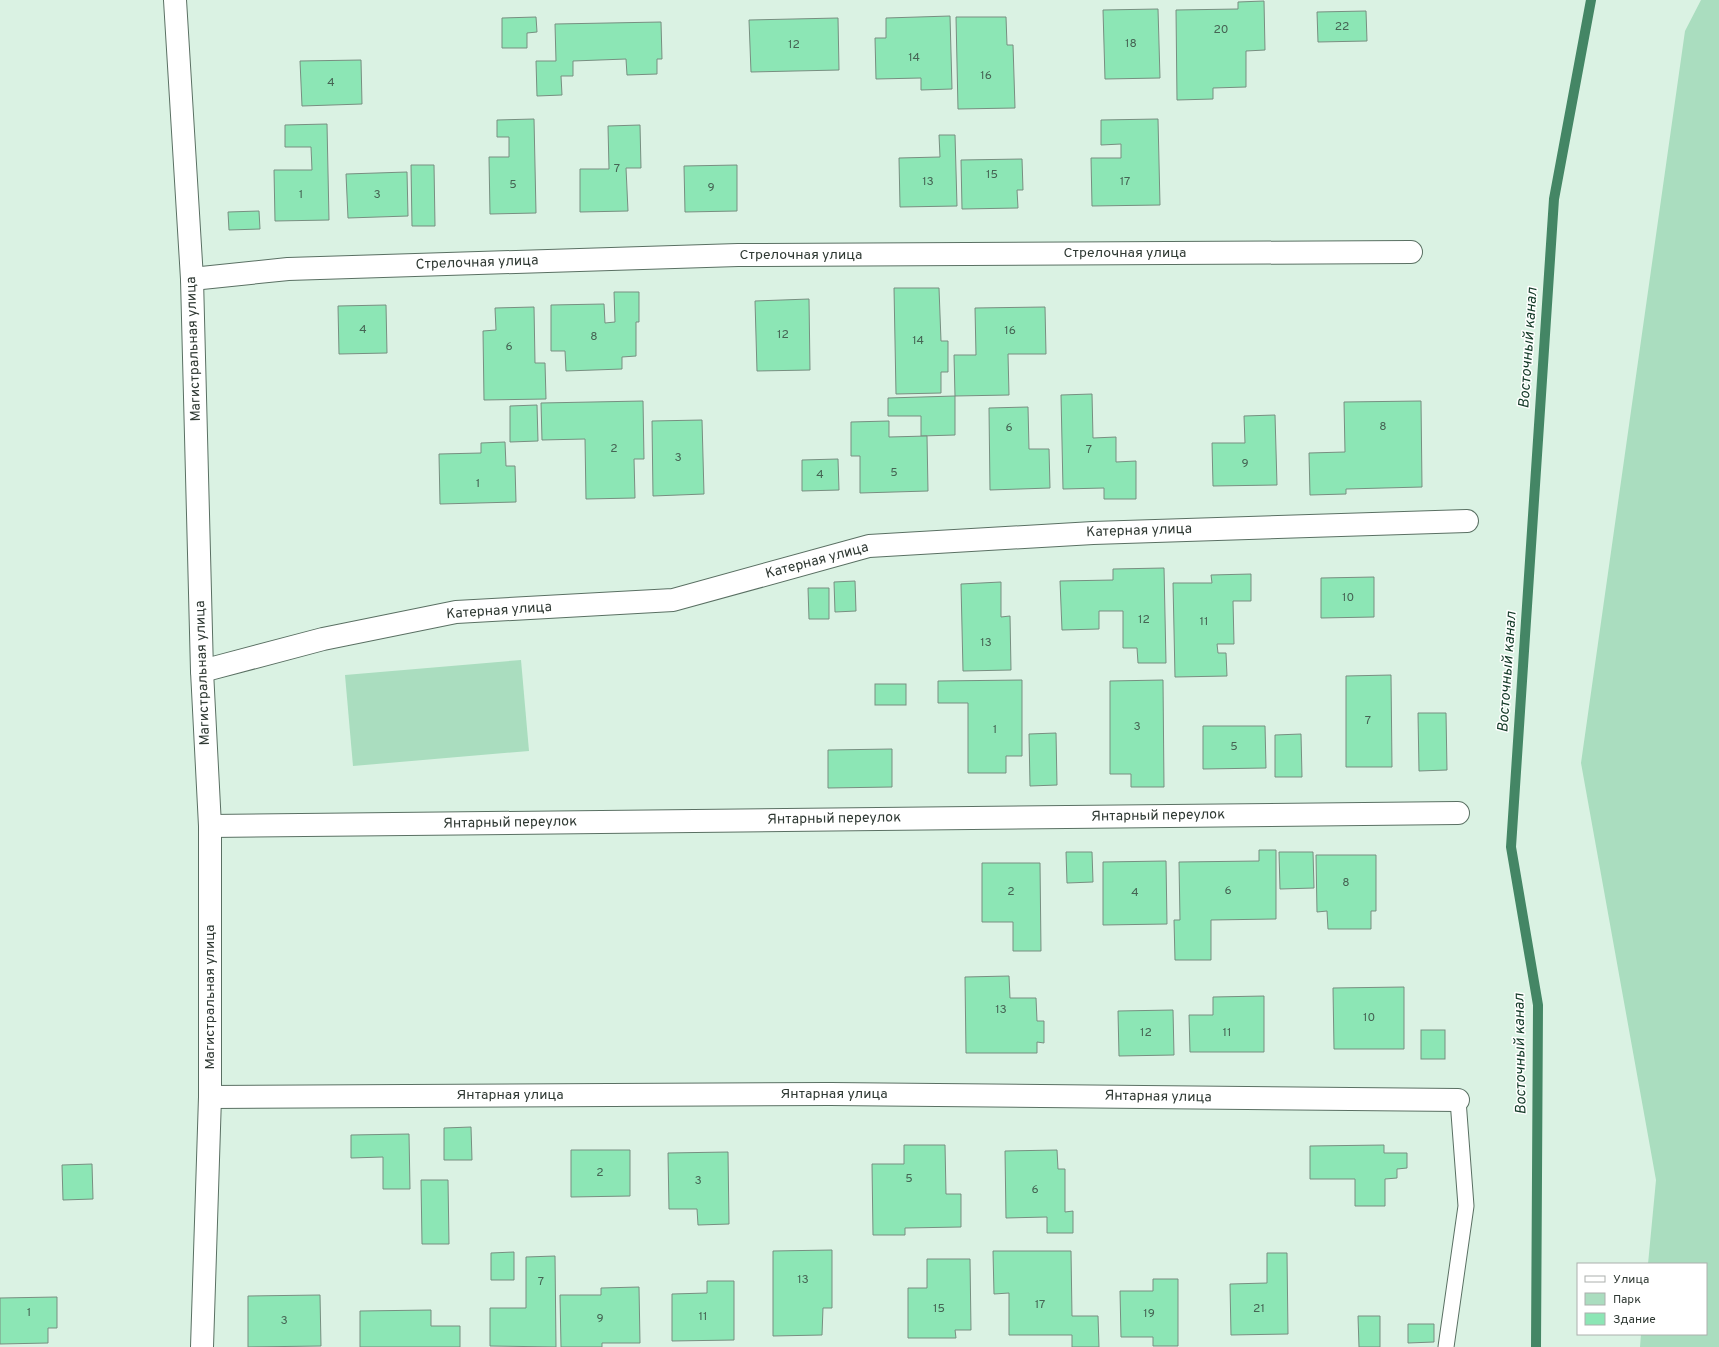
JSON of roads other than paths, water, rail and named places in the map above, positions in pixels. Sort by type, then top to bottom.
[{"type":"street","name":"Магистральная улица","points":[[175,0],[192,279],[202,671],[210,826],[210,1097],[202,1347]]},
{"type":"street","name":"Стрелочная улица","points":[[192,279],[288,269],[738,255],[1412,252]]},
{"type":"street","name":"Катерная улица","points":[[202,671],[323,639],[456,612],[673,600],[869,546],[1093,533],[1467,521]]},
{"type":"street","name":"Янтарный переулок","points":[[210,826],[1458,813]]},
{"type":"street","name":"Янтарная улица","points":[[210,1097],[830,1094],[1458,1100]]},
{"type":"lane","points":[[1446,1347],[1466,1206],[1458,1100]]},
{"type":"waterway","name":"Восточный канал","points":[[1536,1347],[1538,1005],[1511,847],[1554,199],[1591,0]]}]
